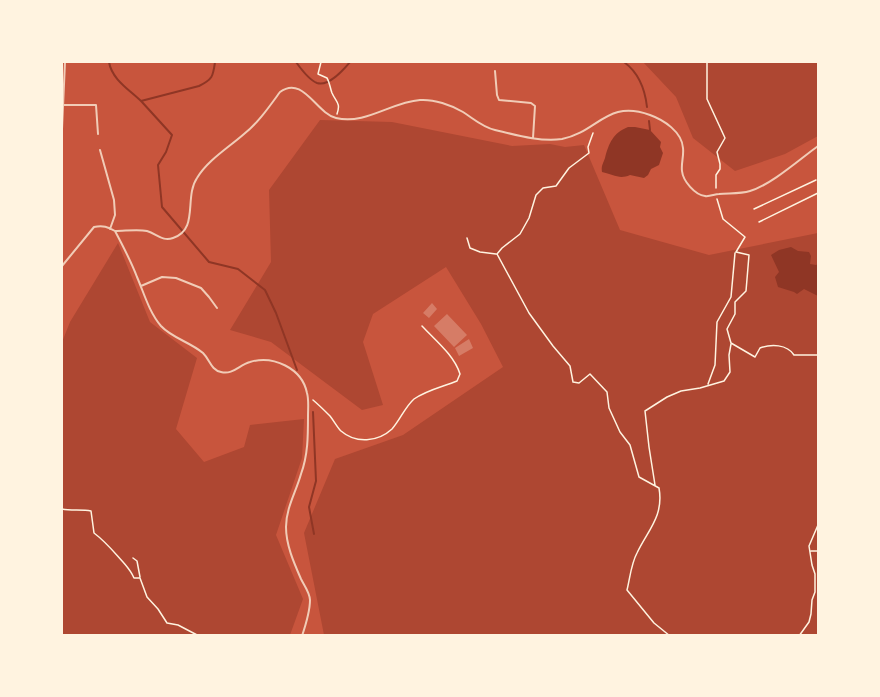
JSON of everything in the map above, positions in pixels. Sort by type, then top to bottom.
[{"type":"lane","points":[[62,129],[65,62]]},
{"type":"lane","points":[[495,71],[499,100],[531,103],[535,106],[532,138]]},
{"type":"lane","points":[[62,266],[94,227],[102,225],[115,231],[145,231],[164,240],[182,234],[187,228],[191,190],[198,176],[250,129],[280,92],[286,88],[302,90],[322,110],[335,118],[356,118],[418,100],[435,101],[461,111],[487,127],[549,140],[581,132],[612,112],[629,110],[649,114],[660,119],[679,135],[683,146],[682,170],[685,181],[705,196],[749,191],[762,187],[819,146]]},
{"type":"lane","points":[[63,105],[96,105],[98,134]]},
{"type":"lane","points":[[100,150],[114,200],[115,215],[110,229]]},
{"type":"lane","points":[[115,231],[153,316],[162,327],[204,354],[213,368],[219,372],[229,374],[247,363],[259,360],[282,363],[292,368],[305,385],[308,395],[306,456],[302,474],[287,514],[286,528],[287,540],[295,565],[310,598],[307,623],[302,636]]},
{"type":"lane","points":[[141,286],[162,278],[176,278],[201,288],[217,308]]},
{"type":"path","points":[[321,62],[318,74],[327,78],[337,100],[339,108],[335,118]]},
{"type":"path","points":[[707,62],[707,99],[725,138],[717,152],[720,169],[716,175],[715,194],[723,219],[745,237],[736,252],[731,297],[717,322],[715,365],[707,386]]},
{"type":"path","points":[[497,254],[520,234],[529,218],[536,195],[543,188],[556,186],[569,168],[589,153],[588,147],[596,123]]},
{"type":"path","points":[[754,209],[816,180]]},
{"type":"path","points":[[759,222],[819,193]]},
{"type":"path","points":[[467,238],[470,248],[484,253],[497,254],[528,313],[570,366],[573,382],[579,382],[590,374],[607,392],[609,408],[620,432],[630,445],[639,477],[659,488],[661,499],[659,512],[636,555],[627,590],[654,623],[670,636]]},
{"type":"path","points":[[656,486],[645,411],[681,391],[723,381],[730,372],[731,343],[727,329],[735,315],[735,302],[746,291],[749,255],[736,252]]},
{"type":"path","points":[[308,395],[329,415],[341,431],[352,437],[362,440],[375,439],[387,433],[394,427],[411,401],[457,381],[460,374],[448,354],[422,326]]},
{"type":"path","points":[[731,343],[755,357],[760,348],[769,345],[791,350],[794,355],[819,355]]},
{"type":"path","points":[[62,509],[91,511],[94,533],[115,552],[129,568],[134,578],[140,578]]},
{"type":"path","points":[[799,636],[809,622],[815,592],[815,574],[809,546],[819,525]]},
{"type":"path","points":[[810,551],[819,551]]},
{"type":"path","points":[[133,558],[137,561],[147,597],[167,623],[178,625],[199,636]]},
{"type":"shaded area","points":[[643,62],[818,62],[818,136],[785,154],[735,171],[693,138],[676,97]]},
{"type":"shaded area","points":[[320,120],[392,122],[512,146],[584,145],[620,230],[709,255],[818,233],[818,635],[324,635],[304,533],[335,459],[403,435],[503,367],[481,324],[446,267],[373,314],[363,342],[383,405],[362,410],[271,342],[230,330],[271,262],[269,190]]},
{"type":"shaded area","points":[[628,127],[650,130],[661,142],[660,147],[663,153],[659,165],[651,169],[644,178],[630,175],[619,177],[602,172],[602,165],[612,139]]},
{"type":"shaded area","points":[[118,243],[150,322],[197,358],[176,429],[204,462],[244,447],[250,425],[304,419],[302,458],[276,535],[303,599],[290,635],[62,635],[62,342],[70,322]]},
{"type":"shaded area","points":[[791,247],[798,251],[809,252],[810,264],[818,264],[818,296],[804,289],[797,294],[778,287],[775,277],[779,272],[771,255]]},
{"type":"building","points":[[432,303],[437,309],[429,318],[423,313]]},
{"type":"building","points":[[447,314],[467,335],[454,347],[434,326]]},
{"type":"building","points":[[469,339],[473,348],[459,356],[455,348]]},
{"type":"waterway","points":[[109,62],[114,74],[122,84],[172,135],[158,165],[162,207],[209,262],[238,269],[265,290],[297,370]]},
{"type":"waterway","points":[[141,101],[199,86],[212,77],[215,62]]},
{"type":"waterway","points":[[296,62],[305,74],[322,84],[336,77],[350,62]]},
{"type":"waterway","points":[[624,62],[634,71],[640,82],[647,107]]},
{"type":"waterway","points":[[649,121],[650,130]]},
{"type":"waterway","points":[[313,412],[316,481],[309,507],[314,534]]}]
